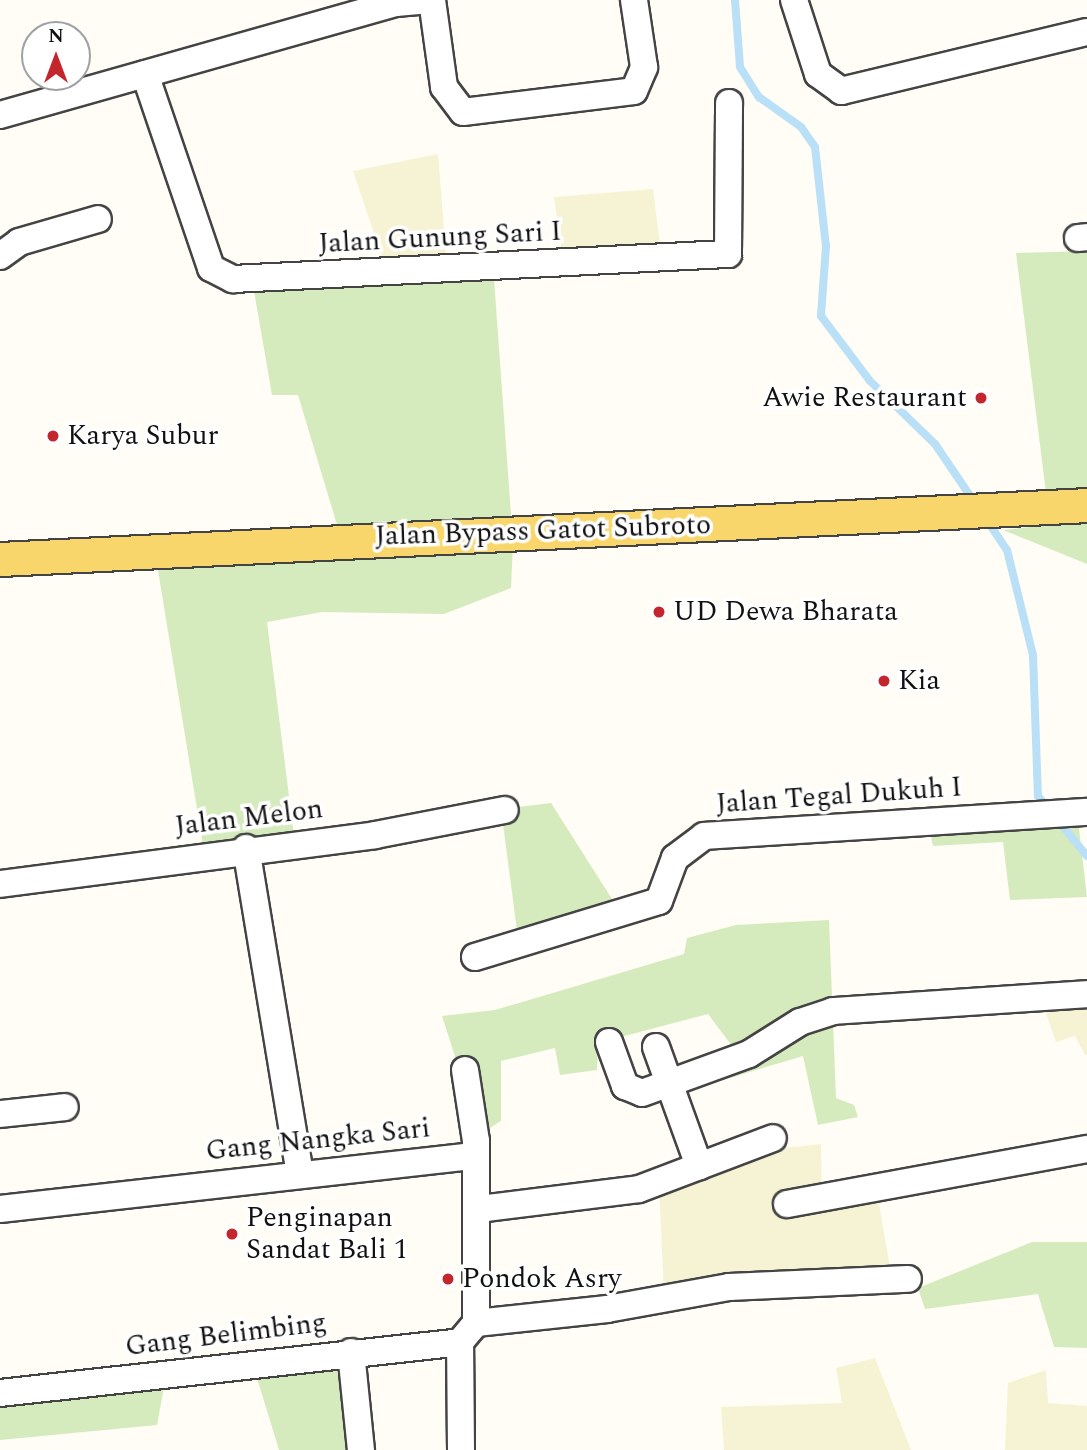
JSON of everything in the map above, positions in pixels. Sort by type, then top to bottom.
[{"type":"main road","name":"Jalan Bypass Gatot Subroto","points":[[0,559],[1087,505]]},
{"type":"street","points":[[0,115],[145,74],[318,12],[431,0],[444,87],[463,112],[634,91],[644,66],[634,0]]},
{"type":"street","points":[[794,0],[818,74],[841,91],[1087,32]]},
{"type":"street","name":"Jalan Gunung Sari I","points":[[145,74],[211,268],[233,279],[728,254],[729,103]]},
{"type":"street","points":[[0,256],[19,242],[98,219]]},
{"type":"street","name":"Jalan Melon","points":[[0,884],[246,849],[388,833],[505,810]]},
{"type":"street","name":"Jalan Tegal Dukuh I","points":[[475,957],[659,901],[675,858],[704,836],[1087,812]]},
{"type":"street","points":[[246,849],[300,1172]]},
{"type":"street","points":[[610,1042],[629,1092],[670,1087],[833,1011],[1087,994]]},
{"type":"street","points":[[656,1047],[699,1166]]},
{"type":"street","points":[[461,1450],[479,1209],[476,1156],[465,1070]]},
{"type":"street","points":[[0,1114],[65,1107]]},
{"type":"street","points":[[479,1209],[612,1195],[773,1138]]},
{"type":"street","points":[[787,1205],[1087,1149]]},
{"type":"street","name":"Gang Nangka Sari","points":[[0,1209],[300,1172],[476,1156]]},
{"type":"street","name":"Gang Belimbing","points":[[0,1393],[351,1352],[729,1287],[908,1279]]},
{"type":"street","points":[[351,1352],[360,1450]]},
{"type":"shaded area","points":[[438,154],[447,268],[387,272],[353,171]]},
{"type":"shaded area","points":[[653,189],[661,253],[563,260],[554,197]]},
{"type":"shaded area","points":[[1087,994],[1085,1055],[1075,1036],[1056,1042],[1041,999]]},
{"type":"shaded area","points":[[821,1144],[822,1206],[878,1198],[893,1285],[664,1294],[659,1186],[757,1151]]},
{"type":"shaded area","points":[[875,1358],[911,1450],[724,1450],[721,1407],[842,1403],[836,1368]]},
{"type":"shaded area","points":[[1046,1370],[1048,1403],[1087,1406],[1087,1450],[1005,1450],[1008,1383]]},
{"type":"green space","points":[[1087,251],[1087,564],[1003,530],[1050,525],[1016,253]]},
{"type":"green space","points":[[493,265],[513,542],[511,588],[444,614],[322,612],[267,622],[294,836],[205,858],[157,564],[344,548],[298,395],[272,395],[253,285]]},
{"type":"green space","points":[[551,803],[619,910],[518,938],[501,809]]},
{"type":"green space","points":[[1076,803],[1087,897],[1010,900],[1003,842],[933,846],[927,817],[938,805]]},
{"type":"green space","points":[[829,920],[836,1098],[854,1105],[858,1117],[818,1125],[803,1056],[706,1085],[699,1065],[732,1046],[708,1014],[598,1043],[597,1070],[560,1075],[555,1048],[501,1061],[501,1121],[480,1134],[442,1016],[495,1010],[684,954],[687,938],[736,925]]},
{"type":"green space","points":[[1032,1242],[1087,1242],[1087,1348],[1054,1347],[1038,1294],[925,1309],[918,1288]]},
{"type":"green space","points":[[334,1366],[373,1450],[279,1450],[256,1375]]},
{"type":"green space","points":[[166,1376],[157,1425],[0,1440],[0,1384]]},
{"type":"waterway","points":[[735,0],[740,67],[759,97],[801,127],[815,147],[826,246],[821,316],[870,381],[935,444],[975,503]]},
{"type":"waterway","points":[[986,519],[1007,550],[1033,655],[1038,796],[1048,808]]},
{"type":"waterway","points":[[1056,818],[1087,856]]},
{"type":"place","name":"Awie Restaurant","points":[[981,398]]},
{"type":"place","name":"Karya Subur","points":[[53,436]]},
{"type":"place","name":"UD Dewa Bharata","points":[[659,612]]},
{"type":"place","name":"Kia","points":[[884,681]]},
{"type":"place","name":"Penginapan Sandat Bali 1","points":[[232,1234]]},
{"type":"place","name":"Pondok Asry","points":[[448,1279]]}]
